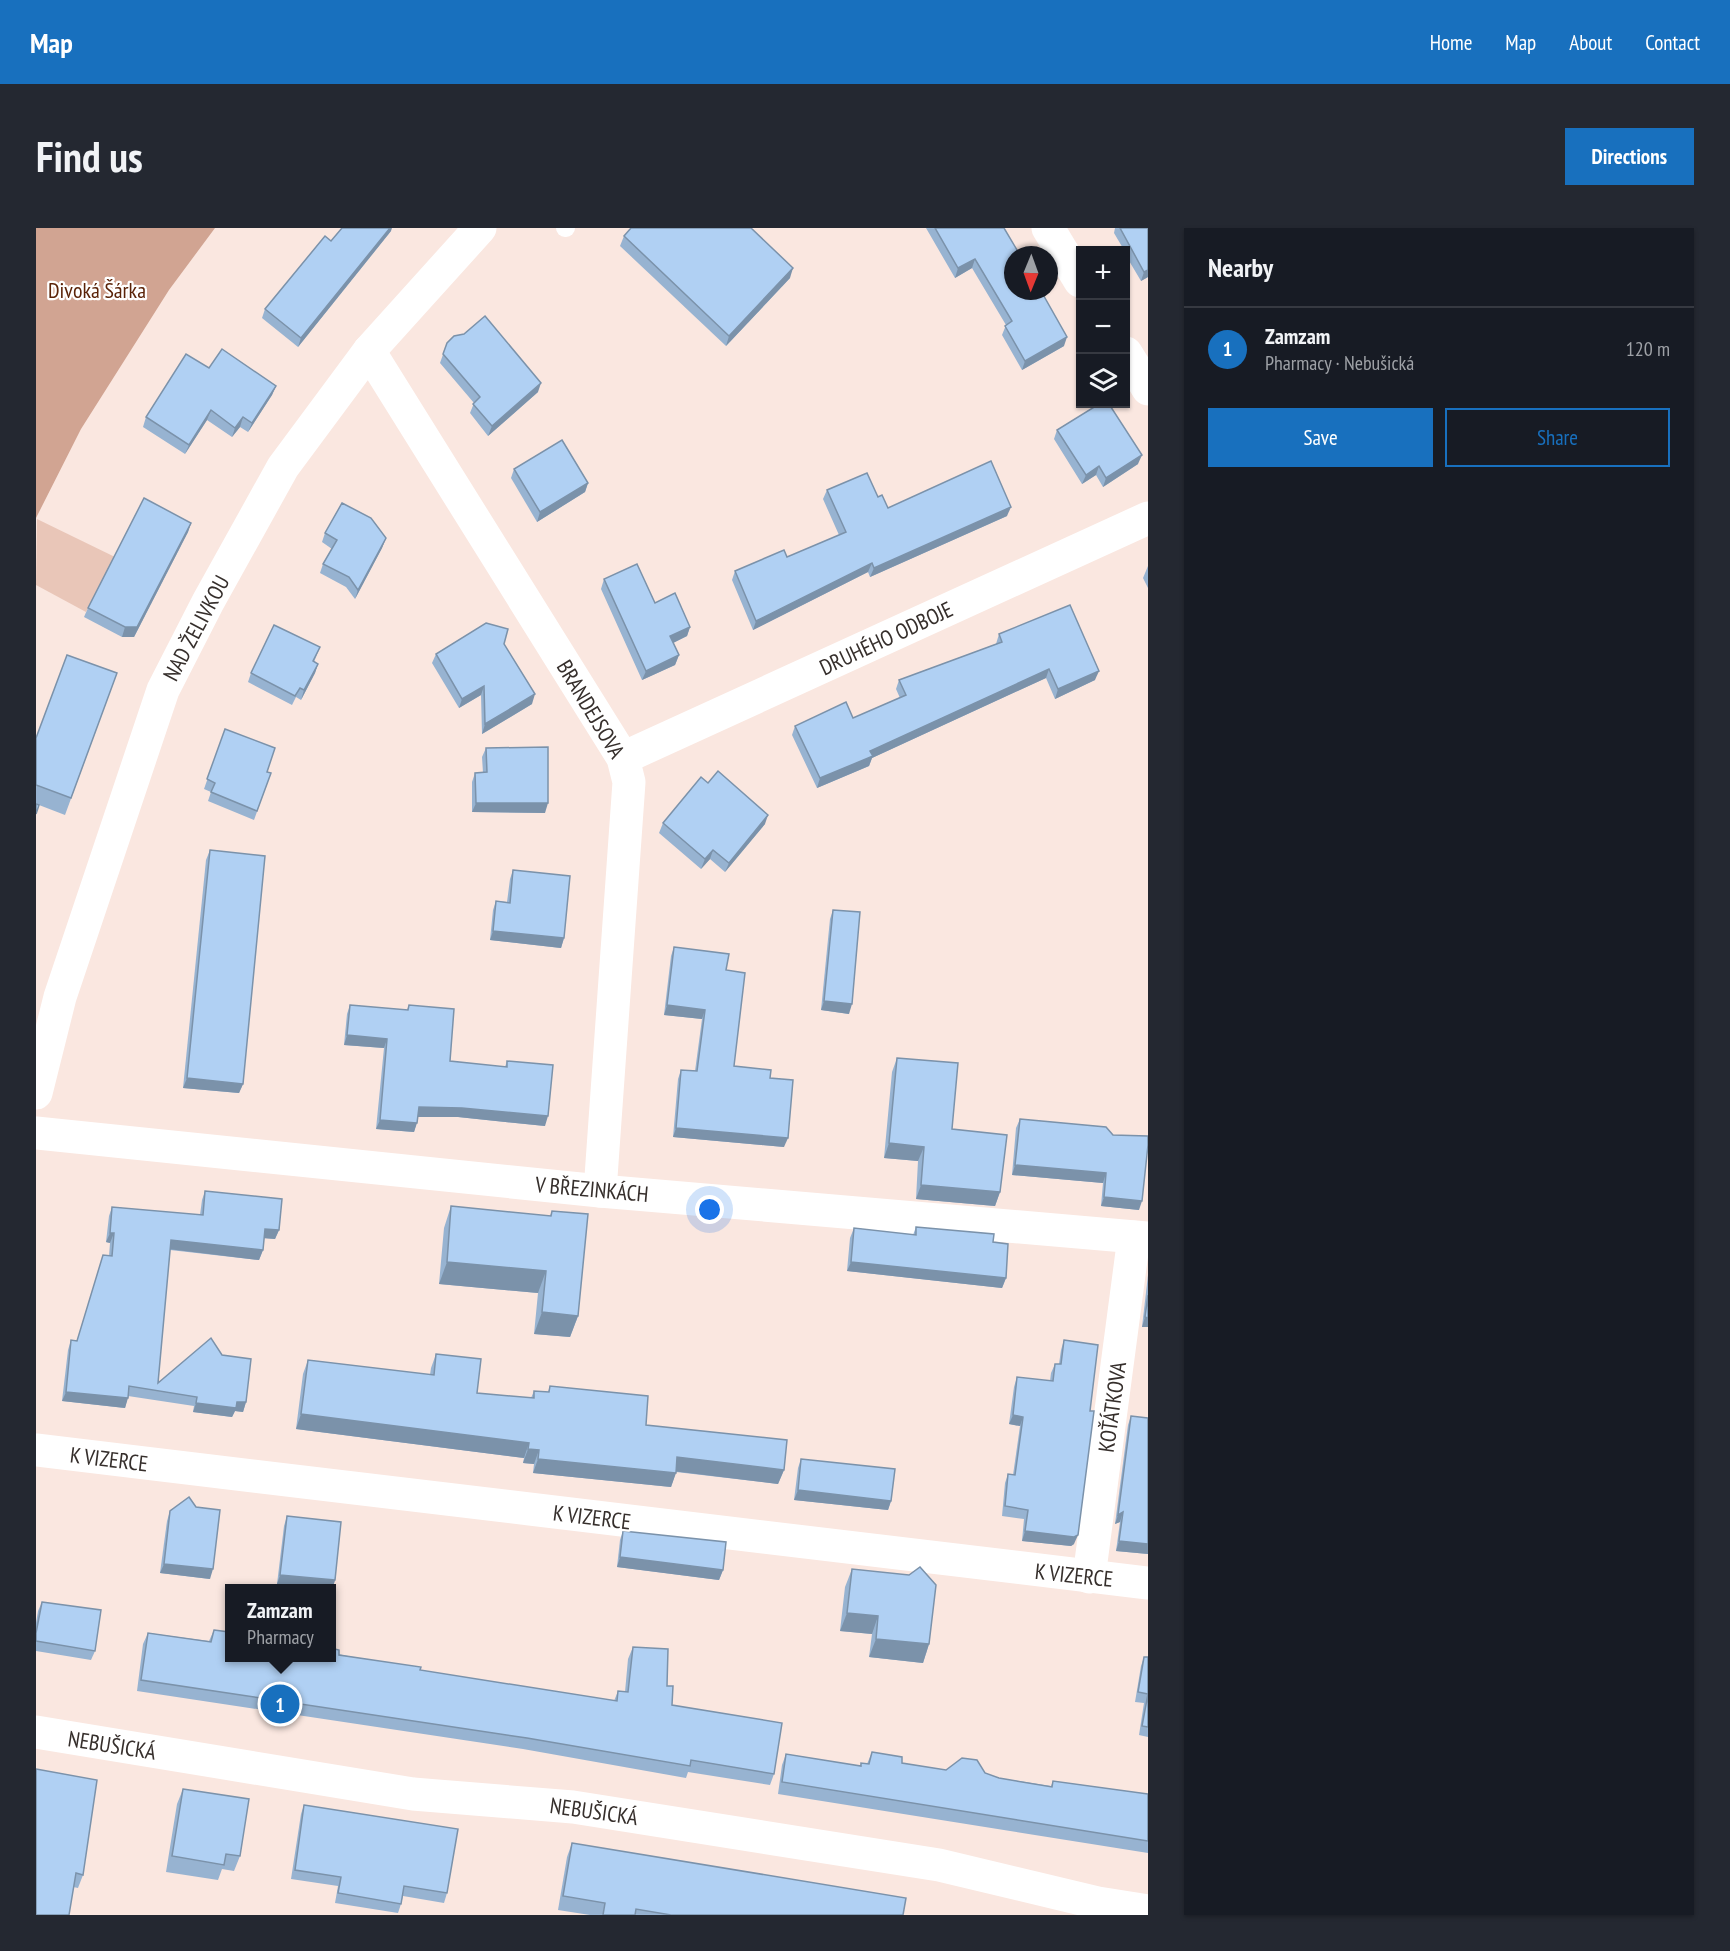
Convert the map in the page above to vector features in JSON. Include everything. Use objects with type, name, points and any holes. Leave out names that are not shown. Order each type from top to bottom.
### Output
[{"type":"street","name":"NAD ŽELIVKOU","points":[[36,1093],[48,996],[163,690],[208,602],[283,467],[369,351],[480,228]]},
{"type":"street","points":[[1048,228],[1076,274]]},
{"type":"street","name":"BRANDEJSOVA","points":[[369,351],[623,758],[629,782],[600,1191]]},
{"type":"street","points":[[1126,354],[1148,389]]},
{"type":"street","name":"DRUHÉHO ODBOJE","points":[[623,758],[1148,518]]},
{"type":"street","name":"V BŘEZINKÁCH","points":[[36,1132],[600,1191],[1141,1238]]},
{"type":"street","name":"KOŤÁTKOVA","points":[[1089,1577],[1141,1238]]},
{"type":"street","name":"K VIZERCE","points":[[36,1450],[1148,1583]]},
{"type":"street","name":"NEBUŠICKÁ","points":[[36,1732],[413,1794],[573,1807],[939,1865],[1098,1903],[1148,1911]]},
{"type":"shaded area","points":[[37,519],[115,557],[86,612],[36,585]]},
{"type":"green space","name":"Divoká Šárka","points":[[36,228],[215,228],[169,290],[81,429],[36,518]]},
{"type":"building","points":[[342,228],[390,228],[301,338],[265,309],[325,236],[331,241]]},
{"type":"building","points":[[631,228],[751,228],[793,268],[729,336],[624,236]]},
{"type":"building","points":[[935,228],[1004,228],[1015,246],[1004,246],[1004,300],[1046,300],[1067,337],[1025,361],[1005,326],[1012,321],[975,259],[958,268]]},
{"type":"building","points":[[1120,228],[1148,228],[1148,270],[1144,272]]},
{"type":"building","points":[[485,316],[541,383],[492,426],[473,404],[480,397],[443,354],[447,343],[454,336],[464,334]]},
{"type":"building","points":[[222,349],[276,386],[252,423],[243,417],[235,428],[211,410],[189,445],[146,417],[186,354],[209,368]]},
{"type":"building","points":[[1093,408],[1112,408],[1142,455],[1106,478],[1099,466],[1086,475],[1057,430]]},
{"type":"building","points":[[562,440],[588,483],[540,512],[514,469]]},
{"type":"building","points":[[991,461],[1011,507],[874,568],[872,563],[756,621],[735,571],[784,550],[787,557],[846,532],[827,490],[867,473],[878,497],[882,495],[888,508]]},
{"type":"building","points":[[144,498],[191,523],[137,627],[125,627],[88,608]]},
{"type":"building","points":[[342,503],[371,518],[386,538],[358,590],[349,577],[323,564],[337,540],[325,533]]},
{"type":"building","points":[[637,564],[655,603],[675,593],[690,627],[670,636],[679,655],[646,671],[604,579]]},
{"type":"building","points":[[1070,605],[1099,671],[1058,689],[1049,669],[870,751],[873,756],[820,778],[795,726],[846,702],[853,718],[906,695],[899,680],[1002,642],[999,634]]},
{"type":"building","points":[[486,623],[508,629],[504,644],[535,694],[485,724],[484,686],[462,699],[436,654]]},
{"type":"building","points":[[274,625],[320,647],[313,661],[318,664],[304,690],[300,688],[295,696],[251,673]]},
{"type":"building","points":[[67,655],[117,673],[71,798],[36,785],[36,738]]},
{"type":"building","points":[[225,729],[275,748],[267,772],[271,773],[257,811],[211,792],[215,783],[207,779]]},
{"type":"building","points":[[548,747],[548,803],[476,803],[475,773],[487,772],[486,748]]},
{"type":"building","points":[[718,771],[768,815],[729,863],[713,850],[705,859],[663,823],[701,777],[708,783]]},
{"type":"building","points":[[210,850],[265,856],[243,1084],[187,1078]]},
{"type":"building","points":[[513,870],[570,876],[564,938],[493,931],[496,901],[510,903]]},
{"type":"building","points":[[833,910],[860,912],[852,1004],[824,1001]]},
{"type":"building","points":[[674,947],[729,954],[726,970],[745,973],[734,1066],[771,1070],[770,1078],[793,1080],[788,1138],[676,1128],[681,1070],[697,1071],[705,1010],[667,1005]]},
{"type":"building","points":[[350,1005],[408,1010],[409,1005],[454,1009],[450,1061],[507,1067],[507,1061],[553,1065],[548,1116],[462,1108],[419,1107],[417,1123],[380,1120],[387,1039],[347,1035]]},
{"type":"building","points":[[897,1058],[958,1063],[952,1129],[1007,1135],[1000,1192],[921,1185],[924,1147],[889,1143]]},
{"type":"building","points":[[1020,1119],[1106,1127],[1113,1135],[1148,1136],[1142,1201],[1104,1197],[1106,1173],[1015,1165]]},
{"type":"building","points":[[205,1191],[282,1199],[279,1230],[265,1229],[263,1250],[171,1240],[158,1383],[211,1338],[222,1355],[251,1359],[246,1402],[237,1402],[236,1408],[196,1403],[197,1397],[129,1386],[128,1398],[66,1392],[71,1340],[77,1341],[103,1255],[112,1256],[114,1233],[110,1233],[112,1207],[203,1215]]},
{"type":"building","points":[[451,1206],[551,1216],[552,1211],[588,1214],[578,1316],[542,1312],[546,1271],[447,1262]]},
{"type":"building","points":[[916,1227],[994,1234],[993,1242],[1008,1244],[1006,1278],[851,1262],[854,1228],[916,1235]]},
{"type":"building","points":[[1148,1295],[1148,1318],[1145,1317]]},
{"type":"building","points":[[1064,1340],[1098,1345],[1090,1411],[1094,1411],[1078,1535],[1074,1537],[1025,1531],[1028,1510],[1005,1506],[1008,1474],[1015,1475],[1023,1417],[1013,1415],[1017,1377],[1053,1381],[1055,1364],[1061,1364]]},
{"type":"building","points":[[436,1354],[481,1359],[477,1393],[534,1398],[534,1391],[549,1392],[550,1386],[648,1396],[646,1425],[787,1440],[784,1470],[677,1457],[676,1473],[538,1459],[539,1450],[528,1449],[529,1443],[301,1414],[308,1360],[434,1375]]},
{"type":"building","points":[[1131,1416],[1148,1418],[1148,1544],[1119,1541],[1123,1512],[1118,1515]]},
{"type":"building","points":[[801,1459],[895,1469],[891,1501],[798,1490]]},
{"type":"building","points":[[189,1497],[196,1507],[220,1510],[213,1569],[164,1564],[170,1511]]},
{"type":"building","points":[[287,1516],[341,1522],[335,1580],[280,1575]]},
{"type":"building","points":[[623,1531],[726,1542],[723,1570],[620,1557]]},
{"type":"building","points":[[920,1567],[936,1585],[929,1644],[876,1639],[878,1616],[847,1613],[852,1569],[909,1575]]},
{"type":"building","points":[[42,1602],[101,1610],[95,1651],[36,1641]]},
{"type":"building","points":[[214,1630],[225,1631],[225,1662],[336,1662],[336,1649],[339,1650],[339,1655],[421,1667],[420,1670],[617,1701],[618,1691],[628,1692],[633,1647],[668,1649],[667,1686],[673,1686],[672,1705],[782,1723],[774,1774],[691,1760],[690,1766],[527,1738],[141,1680],[148,1633],[211,1642]]},
{"type":"building","points":[[1144,1657],[1148,1657],[1148,1694],[1138,1692]]},
{"type":"building","points":[[1148,1694],[1148,1727],[1142,1726]]},
{"type":"building","points":[[872,1752],[902,1757],[902,1763],[946,1770],[962,1758],[977,1760],[985,1773],[999,1778],[1052,1787],[1053,1781],[1148,1794],[1148,1841],[782,1782],[786,1754],[861,1766],[861,1763],[869,1764]]},
{"type":"building","points":[[36,1769],[97,1780],[83,1875],[76,1873],[69,1915],[36,1915]]},
{"type":"building","points":[[183,1789],[249,1799],[240,1856],[226,1854],[224,1865],[172,1856]]},
{"type":"building","points":[[304,1805],[458,1829],[447,1893],[404,1886],[401,1904],[338,1893],[341,1877],[295,1870]]},
{"type":"building","points":[[572,1843],[906,1898],[903,1915],[671,1915],[636,1909],[635,1915],[603,1915],[605,1903],[563,1896]]},
{"type":"place","name":"Zamzam","points":[[280,1704]]}]
